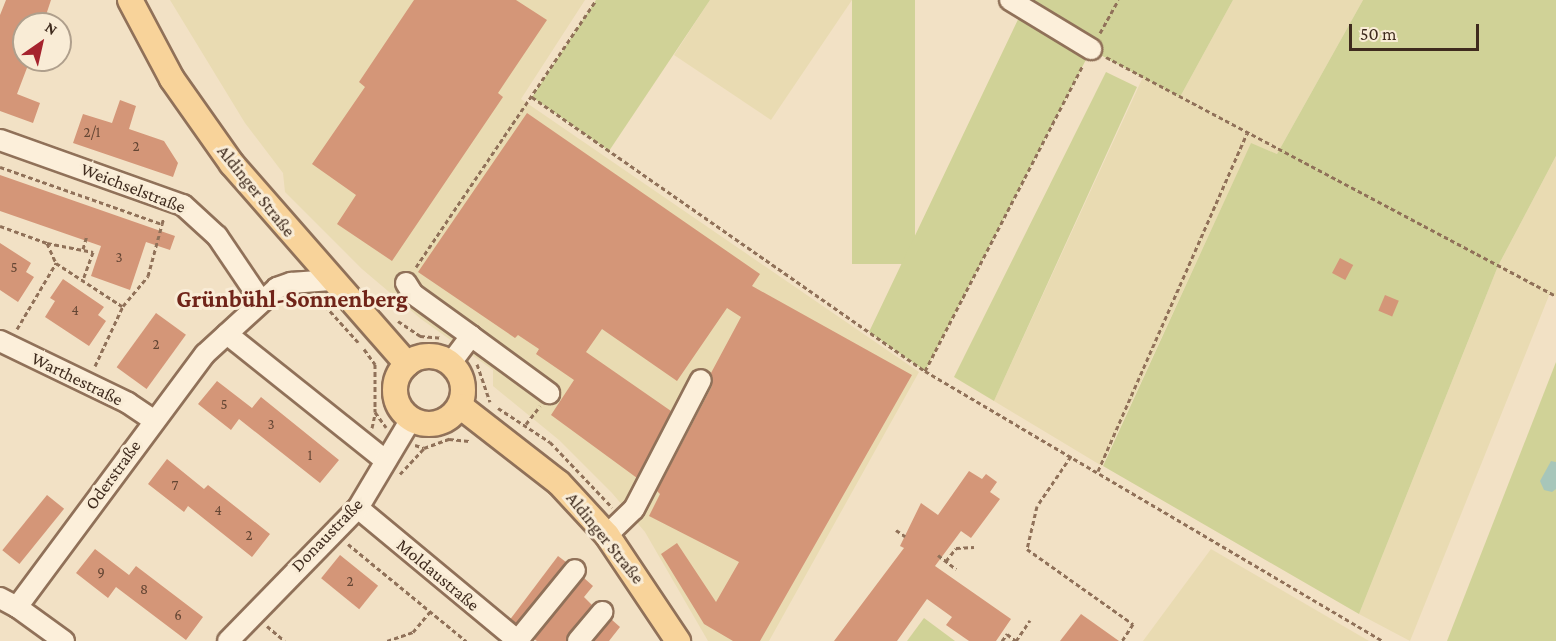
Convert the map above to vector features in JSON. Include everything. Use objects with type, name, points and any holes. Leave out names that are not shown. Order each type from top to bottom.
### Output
[{"type":"main road","name":"Aldinger Straße","points":[[130,0],[172,79],[219,147],[331,280],[407,364]]},
{"type":"main road","points":[[429,356],[450,364],[463,388],[459,406],[444,421],[422,423],[411,419],[398,403],[396,393],[396,382],[407,364],[429,356]]},
{"type":"main road","name":"Aldinger Straße","points":[[459,406],[533,459],[607,535],[678,641]]},
{"type":"street","points":[[1010,0],[1091,49]]},
{"type":"street","name":"Weichselstraße","points":[[0,140],[170,200],[206,224],[261,301]]},
{"type":"street","name":"Oderstraße","points":[[9,602],[183,380],[227,334],[261,301],[291,283],[331,280]]},
{"type":"street","points":[[406,283],[413,294],[549,393]]},
{"type":"street","points":[[227,334],[386,461]]},
{"type":"street","points":[[450,364],[471,336]]},
{"type":"street","name":"Warthestraße","points":[[5,343],[93,386],[153,420]]},
{"type":"street","points":[[607,535],[634,509],[701,380]]},
{"type":"street","name":"Donaustraße","points":[[228,641],[333,531],[358,508],[411,419]]},
{"type":"street","name":"Moldaustraße","points":[[358,508],[518,641]]},
{"type":"street","points":[[518,641],[574,570]]},
{"type":"street","points":[[9,602],[64,641]]},
{"type":"street","points":[[578,641],[602,612]]},
{"type":"path","points":[[406,283],[596,0]]},
{"type":"path","points":[[925,371],[1118,0]]},
{"type":"path","points":[[1091,49],[1247,134],[1556,296]]},
{"type":"path","points":[[532,97],[925,371],[1383,641]]},
{"type":"path","points":[[1098,471],[1247,134]]},
{"type":"path","points":[[0,167],[162,224]]},
{"type":"path","points":[[98,362],[123,306],[148,276],[170,200]]},
{"type":"path","points":[[0,226],[47,243],[93,252],[83,281]]},
{"type":"path","points":[[82,249],[87,235]]},
{"type":"path","points":[[47,243],[56,263],[123,306]]},
{"type":"path","points":[[5,343],[56,263]]},
{"type":"path","points":[[469,441],[475,444]]},
{"type":"path","points":[[404,473],[424,448]]},
{"type":"path","points":[[1071,456],[1037,506],[1027,549],[1133,624],[1122,641]]},
{"type":"path","points":[[896,530],[904,536]]},
{"type":"path","points":[[333,531],[466,641]]},
{"type":"path","points":[[946,561],[956,548],[974,547]]},
{"type":"path","points":[[938,555],[956,568]]},
{"type":"path","points":[[387,641],[413,632],[430,612]]},
{"type":"path","points":[[1002,641],[1007,634],[1016,641],[1030,620]]},
{"type":"shaded area","points":[[170,0],[585,0],[521,99],[919,372],[769,641],[708,641],[645,532],[612,493],[559,440],[493,386],[493,370],[421,319],[362,269],[285,192],[283,173],[245,123]]},
{"type":"shaded area","points":[[710,0],[852,0],[771,120],[674,55]]},
{"type":"shaded area","points":[[1233,0],[1363,0],[1277,154],[1251,144],[1102,466],[994,401],[1143,77],[1180,97]]},
{"type":"shaded area","points":[[1556,156],[1556,296],[1550,293],[1410,641],[1359,614],[1498,266]]},
{"type":"shaded area","points":[[1551,461],[1556,462],[1556,489],[1552,492],[1544,490],[1540,481]]},
{"type":"shaded area","points":[[1211,549],[1369,641],[1143,641]]},
{"type":"green space","points":[[596,0],[710,0],[609,151],[532,97]]},
{"type":"green space","points":[[852,0],[915,0],[915,264],[852,264]]},
{"type":"green space","points":[[1010,0],[1233,0],[1180,97],[1091,50],[925,371],[869,332],[1023,9]]},
{"type":"green space","points":[[1363,0],[1556,0],[1556,156],[1498,266],[1359,614],[1103,466],[1251,143],[1277,154]]},
{"type":"green space","points":[[1106,72],[1137,87],[994,401],[954,377]]},
{"type":"green space","points":[[1556,362],[1556,641],[1447,641]]},
{"type":"green space","points":[[924,618],[955,641],[907,641]]},
{"type":"building","points":[[6,0],[51,0],[47,12],[12,12],[12,72],[25,72],[17,94],[40,103],[33,123],[0,111],[0,15]]},
{"type":"building","points":[[414,0],[516,0],[547,20],[498,93],[503,97],[392,261],[337,224],[356,195],[312,164],[365,87],[359,82]]},
{"type":"building","points":[[120,100],[136,106],[129,129],[164,141],[178,163],[173,177],[73,143],[83,114],[112,123]]},
{"type":"building","points":[[527,113],[760,274],[752,286],[912,375],[760,641],[733,641],[704,624],[661,554],[677,543],[716,602],[739,562],[649,516],[660,494],[657,491],[712,386],[711,373],[741,317],[727,308],[677,381],[602,329],[586,352],[671,411],[637,478],[551,415],[574,380],[536,354],[539,349],[518,335],[515,338],[418,272]]},
{"type":"building","points":[[0,175],[175,236],[170,250],[146,242],[130,290],[91,276],[101,246],[0,211]]},
{"type":"building","points":[[0,243],[31,263],[26,272],[34,277],[18,302],[0,290]]},
{"type":"building","points":[[1340,258],[1353,265],[1345,280],[1332,273]]},
{"type":"building","points":[[63,279],[104,307],[98,315],[106,321],[89,346],[45,317],[55,301],[50,298]]},
{"type":"building","points":[[1385,295],[1399,301],[1392,317],[1378,311]]},
{"type":"building","points":[[156,313],[186,335],[147,389],[117,367]]},
{"type":"building","points":[[217,381],[252,408],[261,397],[339,460],[320,483],[239,419],[231,430],[198,404]]},
{"type":"building","points":[[167,459],[204,489],[208,485],[270,534],[252,557],[188,506],[184,512],[148,484]]},
{"type":"building","points":[[969,471],[982,479],[986,474],[997,482],[990,492],[1000,499],[971,538],[961,531],[935,566],[1011,619],[996,641],[969,641],[946,625],[952,617],[927,599],[897,641],[834,641],[904,548],[900,546],[921,503],[938,515]]},
{"type":"building","points":[[47,495],[64,509],[19,564],[2,550]]},
{"type":"building","points":[[95,549],[129,575],[136,566],[203,617],[186,640],[116,587],[108,598],[76,573]]},
{"type":"building","points":[[340,555],[378,586],[359,609],[321,578]]},
{"type":"building","points":[[558,556],[566,562],[518,625],[510,619]]},
{"type":"building","points":[[584,578],[593,586],[584,597],[592,605],[566,641],[537,641],[534,639]]},
{"type":"building","points":[[1081,614],[1119,641],[1060,641]]},
{"type":"building","points":[[611,619],[620,627],[609,641],[594,641]]},
{"type":"district","name":"Grünbühl-Sonnenberg","points":[[292,299]]}]
